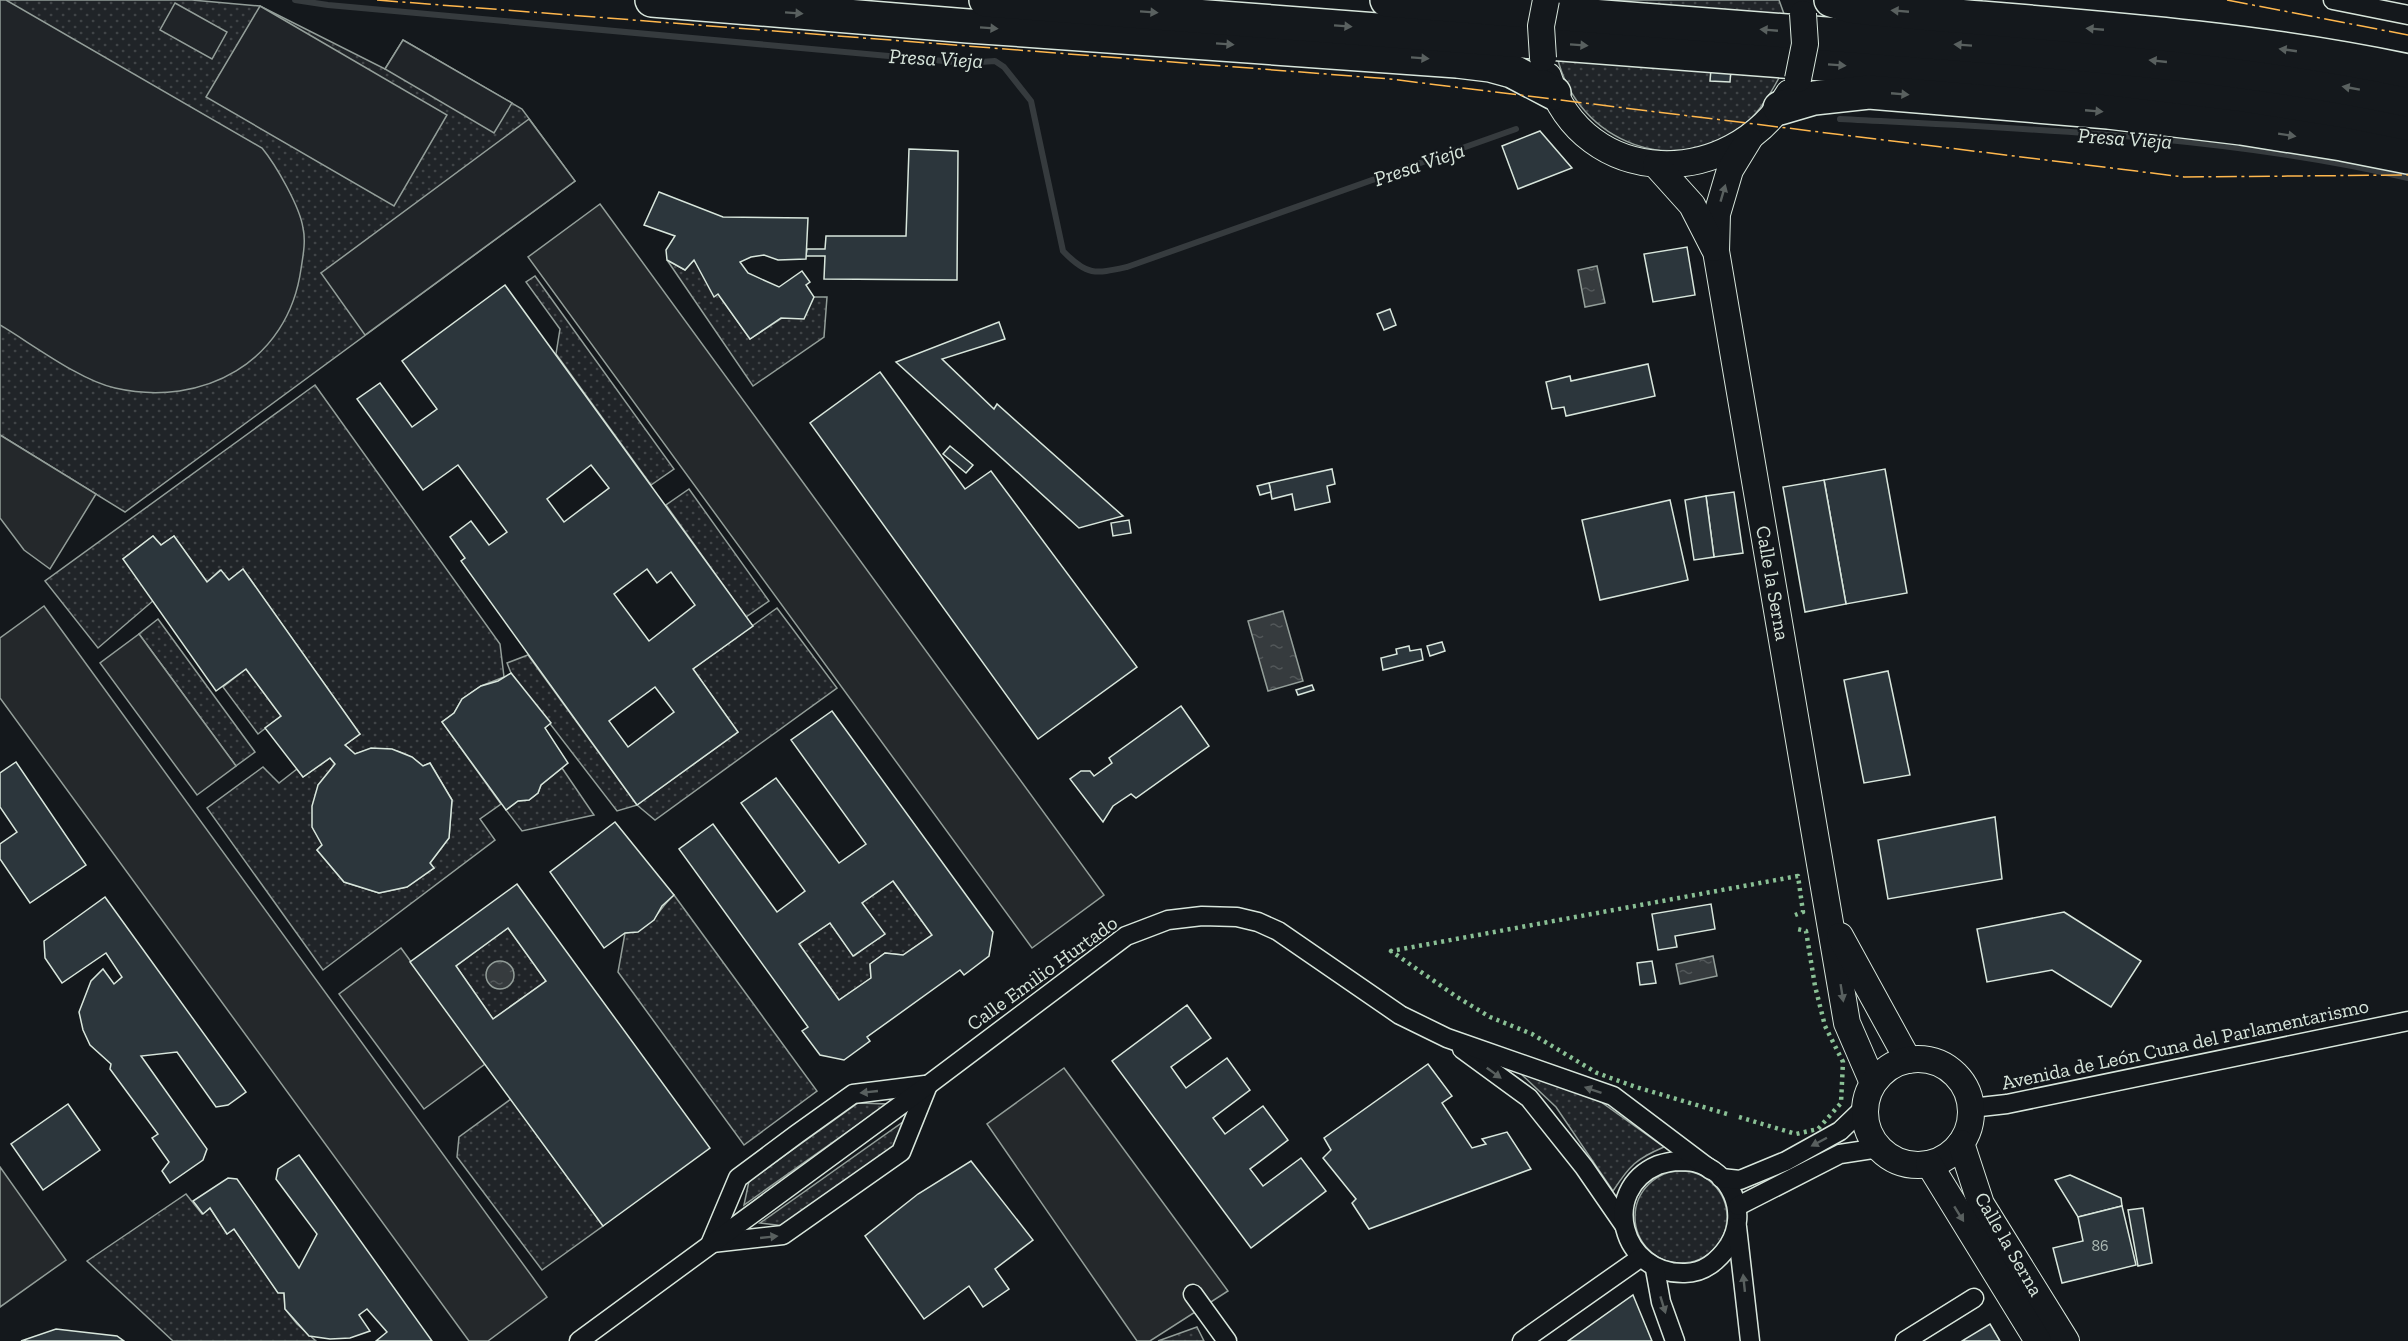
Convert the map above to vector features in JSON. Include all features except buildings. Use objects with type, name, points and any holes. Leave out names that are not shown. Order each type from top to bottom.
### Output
[{"type":"highway","points":[[652,0],[968,27],[1457,61],[1512,71],[1554,93]]},
{"type":"highway","points":[[986,0],[2110,86],[2243,100],[2408,129]]},
{"type":"highway","points":[[1387,0],[2111,56],[2246,71],[2352,88],[2408,100]]},
{"type":"highway","points":[[1811,5],[1850,6],[2248,44],[2356,60],[2408,71]]},
{"type":"highway","points":[[1780,108],[1814,98],[1869,92],[2108,112],[2218,125],[2342,144],[2408,157]]},
{"type":"street","points":[[1546,0],[1541,26],[1543,58],[1554,93],[1579,128],[1614,154],[1656,165],[1688,164],[1721,155],[1749,139],[1780,108],[1798,79],[1811,5]]},
{"type":"street","points":[[2333,0],[2408,15]]},
{"type":"street","name":"Calle la Serna","points":[[1749,139],[1730,170],[1717,214],[1716,251],[1846,1023],[1869,1095],[1866,1122],[1870,1136],[1879,1148]]},
{"type":"street","name":"Calle la Serna","points":[[1656,165],[1692,205],[1716,251]]},
{"type":"street","name":"Calle la Serna","points":[[1829,915],[1908,1060]]},
{"type":"street","name":"Calle Emilio Hurtado","points":[[579,1341],[928,1085],[1126,936],[1168,920],[1202,916],[1237,917],[1258,922],[1278,931],[1400,1015],[1447,1038],[1613,1096],[1716,1174]]},
{"type":"street","name":"Avenida de León Cuna del Parlamentarismo","points":[[1971,1108],[1997,1106],[2408,1021]]},
{"type":"street","name":"Calle Emilio Hurtado","points":[[1447,1038],[1529,1098],[1584,1167],[1624,1225]]},
{"type":"street","points":[[1926,1059],[1943,1065],[1957,1076],[1967,1091],[1971,1108],[1969,1126],[1961,1143],[1952,1152],[1929,1164],[1915,1165],[1902,1163],[1889,1157],[1879,1148],[1840,1154],[1738,1214],[1732,1240],[1722,1255],[1708,1267],[1691,1273],[1673,1274],[1655,1269],[1640,1258],[1629,1243],[1624,1225],[1624,1207],[1631,1189],[1642,1175],[1658,1165],[1676,1161],[1694,1162],[1716,1174],[1740,1180],[1786,1161],[1840,1131],[1869,1095],[1885,1070],[1908,1060],[1926,1059]]},
{"type":"street","points":[[710,1243],[783,1235],[901,1152],[928,1085]]},
{"type":"street","name":"Calle Emilio Hurtado","points":[[710,1243],[738,1178],[797,1134],[853,1094],[928,1085]]},
{"type":"street","name":"Calle la Serna","points":[[1961,1143],[1981,1204],[2066,1341]]},
{"type":"street","name":"Calle la Serna","points":[[1929,1164],[2038,1341]]},
{"type":"street","points":[[1716,1174],[1732,1190],[1738,1214],[1750,1341]]},
{"type":"street","points":[[1522,1341],[1640,1258]]},
{"type":"street","points":[[1655,1269],[1661,1302],[1675,1341]]},
{"type":"street","points":[[1193,1294],[1227,1341]]},
{"type":"street","points":[[1905,1341],[1974,1299]]},
{"type":"shaded area","points":[[0,0],[192,0],[260,6],[385,69],[403,40],[522,109],[575,181],[125,512],[0,435]]},
{"type":"shaded area","points":[[0,0],[6,0],[262,148],[274,165],[287,186],[301,219],[304,248],[301,269],[293,302],[279,330],[260,353],[236,371],[209,384],[179,391],[148,392],[115,388],[72,370],[0,325]]},
{"type":"shaded area","points":[[1567,0],[1779,0],[1784,14]]},
{"type":"shaded area","points":[[175,3],[227,32],[212,59],[160,30]]},
{"type":"shaded area","points":[[260,6],[447,115],[394,206],[206,97]]},
{"type":"shaded area","points":[[403,40],[512,103],[494,133],[385,69]]},
{"type":"shaded area","points":[[1557,56],[1780,76],[1753,117],[1721,139],[1692,149],[1663,150],[1634,144],[1608,131],[1586,112],[1568,87]]},
{"type":"shaded area","points":[[529,119],[575,181],[365,335],[321,273]]},
{"type":"shaded area","points":[[600,204],[1104,895],[1032,948],[528,257]]},
{"type":"shaded area","points":[[667,260],[685,270],[694,260],[750,339],[814,297],[827,297],[824,337],[753,386]]},
{"type":"shaded area","points":[[535,276],[674,469],[651,485],[556,354],[560,329],[526,282]]},
{"type":"shaded area","points":[[315,385],[500,644],[504,677],[481,686],[462,699],[454,713],[442,722],[501,804],[480,819],[495,840],[323,970],[207,808],[263,767],[279,783],[297,769],[303,777],[330,758],[335,764],[318,785],[322,845],[317,850],[344,882],[379,893],[407,887],[434,868],[430,863],[449,838],[452,800],[430,763],[423,766],[407,755],[382,749],[355,754],[345,745],[360,734],[243,569],[229,580],[220,570],[207,582],[174,536],[161,545],[153,536],[123,559],[154,600],[98,648],[45,581]]},
{"type":"shaded area","points":[[0,435],[96,494],[50,569],[24,550],[0,518]]},
{"type":"shaded area","points":[[689,489],[769,601],[746,617],[666,505]]},
{"type":"shaded area","points":[[44,606],[547,1297],[488,1341],[469,1341],[0,698],[0,638]]},
{"type":"shaded area","points":[[777,608],[837,688],[655,820],[637,805],[738,732],[693,669]]},
{"type":"shaded area","points":[[158,619],[255,752],[236,766],[139,634]]},
{"type":"shaded area","points":[[139,634],[236,766],[197,795],[100,663]]},
{"type":"shaded area","points":[[528,655],[637,805],[617,811],[511,673],[507,663]]},
{"type":"shaded area","points":[[246,669],[281,716],[258,734],[223,687]]},
{"type":"shaded area","points":[[562,768],[594,815],[522,831],[506,810],[518,801],[529,800],[538,793],[541,785]]},
{"type":"shaded area","points":[[893,881],[932,935],[903,955],[885,953],[870,964],[871,978],[839,1000],[799,944],[830,923],[854,956],[884,934],[862,903]]},
{"type":"shaded area","points":[[674,895],[817,1091],[744,1145],[618,972],[625,933],[648,924]]},
{"type":"shaded area","points":[[508,928],[546,981],[493,1019],[456,966]]},
{"type":"shaded area","points":[[401,948],[485,1064],[424,1109],[339,994]]},
{"type":"shaded area","points":[[1064,1068],[1228,1291],[1150,1341],[1137,1341],[987,1124]]},
{"type":"shaded area","points":[[1520,1073],[1594,1097],[1664,1147],[1634,1164],[1613,1191],[1556,1107]]},
{"type":"shaded area","points":[[511,1099],[603,1226],[542,1270],[457,1157],[459,1137]]},
{"type":"shaded area","points":[[858,1103],[887,1104],[744,1205],[749,1181]]},
{"type":"shaded area","points":[[903,1122],[894,1149],[785,1226],[760,1223]]},
{"type":"shaded area","points":[[0,1167],[66,1260],[0,1307]]},
{"type":"shaded area","points":[[1681,1171],[1699,1174],[1714,1184],[1724,1199],[1727,1217],[1724,1235],[1714,1250],[1699,1260],[1681,1263],[1663,1260],[1648,1250],[1638,1235],[1635,1217],[1638,1199],[1648,1184],[1663,1174]]},
{"type":"shaded area","points":[[186,1194],[202,1214],[210,1208],[227,1234],[234,1229],[278,1292],[284,1293],[285,1309],[297,1324],[316,1341],[173,1341],[87,1261]]},
{"type":"shaded area","points":[[1197,1327],[1204,1341],[1158,1341]]},
{"type":"water","points":[[1597,266],[1605,303],[1585,307],[1578,270]]},
{"type":"water","points":[[1283,611],[1303,681],[1268,691],[1248,621]]},
{"type":"water","points":[[1713,956],[1717,976],[1680,984],[1676,964]]},
{"type":"water","points":[[500,961],[510,965],[514,975],[510,985],[500,989],[490,985],[486,975],[490,965]]},
{"type":"waterway","name":"Presa Vieja","points":[[295,0],[328,5],[966,63],[995,61],[1004,67],[1031,101],[1063,251],[1085,269],[1099,272],[1127,267],[1516,129]]},
{"type":"waterway","name":"Presa Vieja","points":[[1840,119],[2054,131],[2197,143],[2268,152],[2408,178]]},
{"type":"hedge","points":[[1727,1114],[1597,1073],[1532,1034],[1490,1017],[1391,951],[1798,876],[1803,912],[1795,915]]},
{"type":"hedge","points":[[1739,1117],[1796,1134],[1818,1129],[1841,1103],[1843,1062],[1825,1026],[1815,986],[1806,931],[1797,929]]},
{"type":"power","points":[[377,0],[1390,79],[2184,177],[2408,175]]},
{"type":"power","points":[[2227,0],[2408,35]]}]
